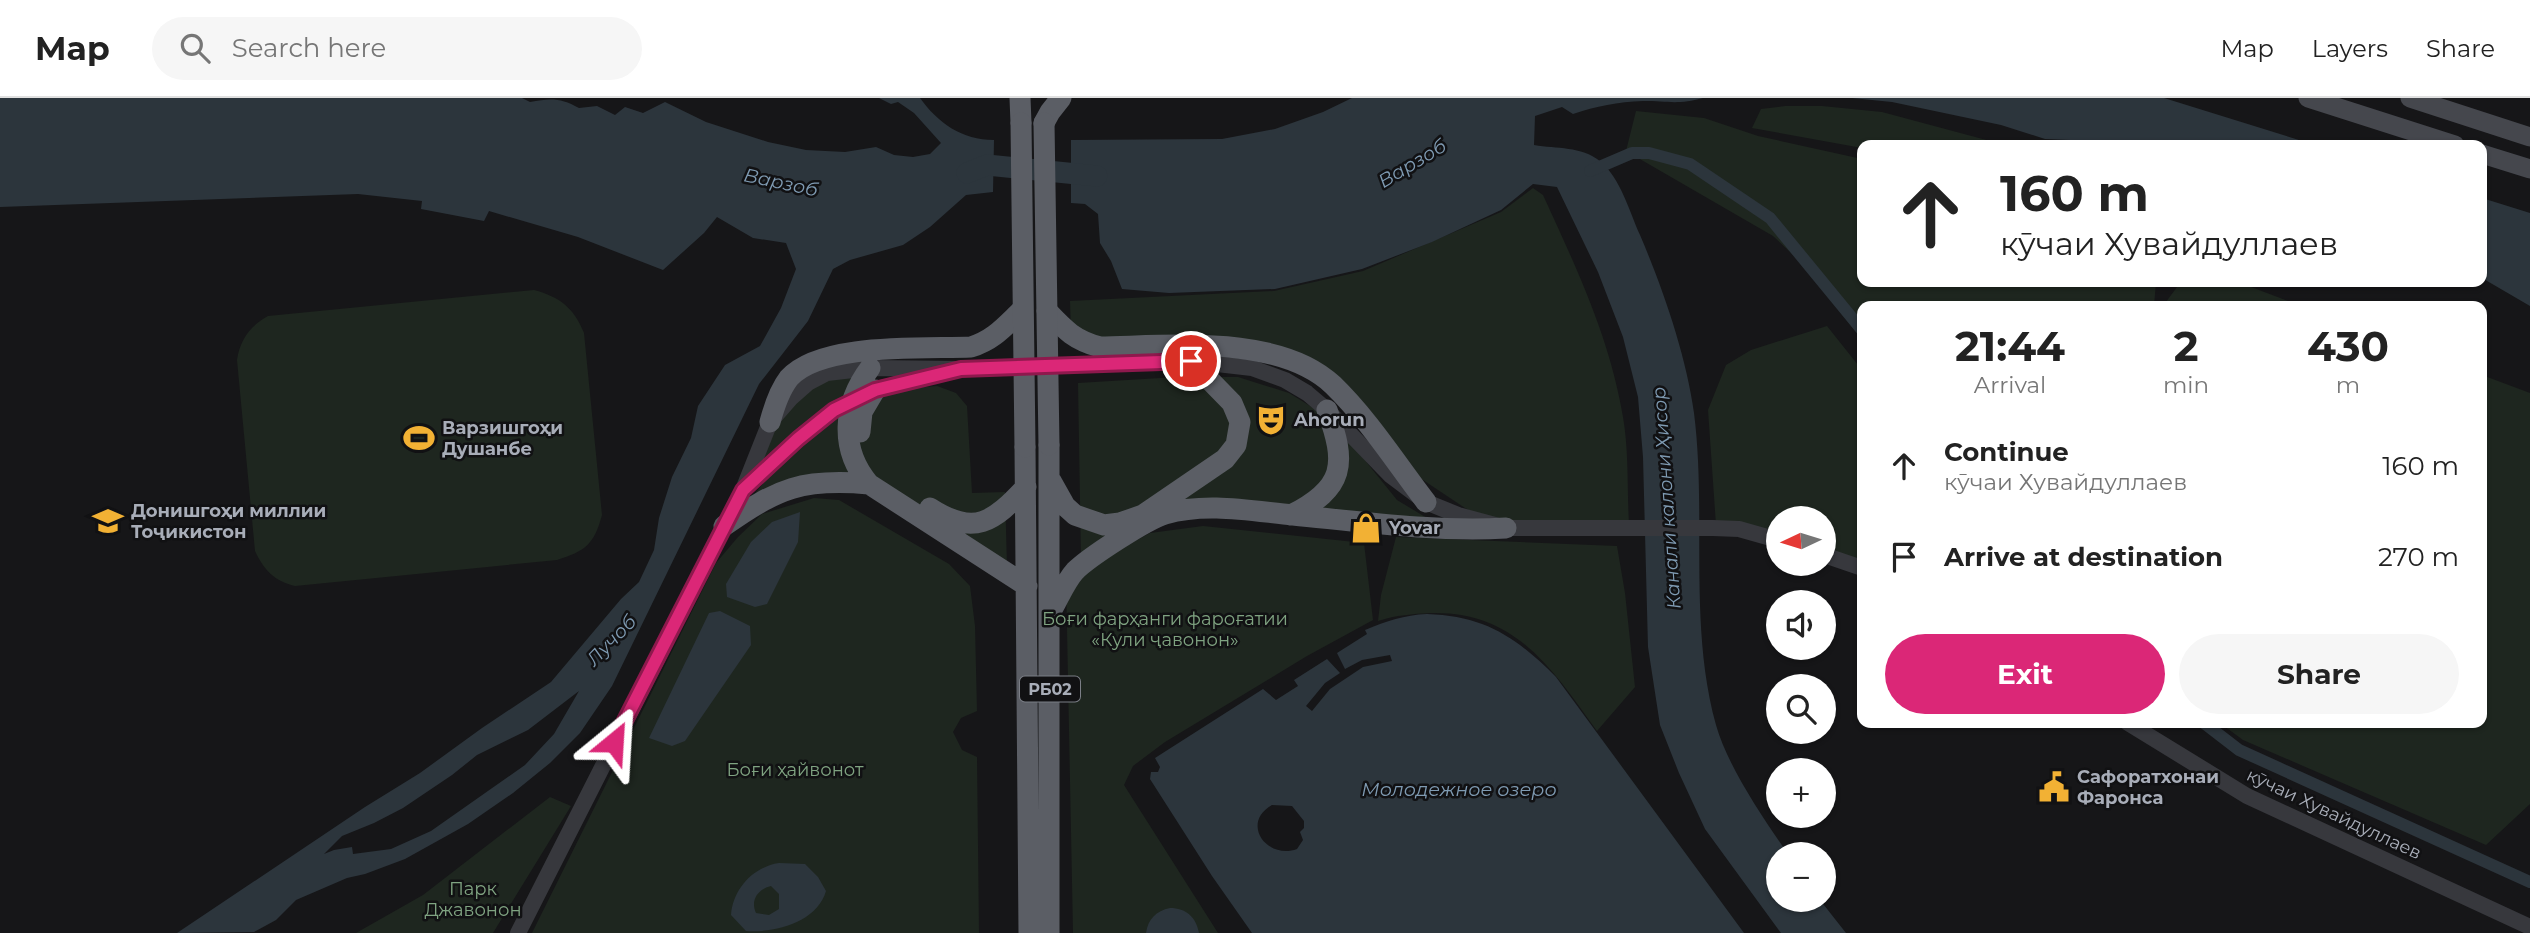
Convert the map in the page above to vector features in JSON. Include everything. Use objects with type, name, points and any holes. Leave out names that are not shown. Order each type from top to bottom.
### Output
[{"type":"highway","name":"РБ02","points":[[1044,98],[1049,445],[1049,933]]},
{"type":"highway","points":[[1044,123],[1049,111],[1061,98]]},
{"type":"highway","name":"РБ02","points":[[1016,107],[1026,487],[1029,933]]},
{"type":"highway","points":[[770,422],[777,399],[789,379],[803,366],[845,352],[971,347],[986,343],[998,335],[1022,310]]},
{"type":"highway","points":[[1047,311],[1081,342],[1100,347],[1241,347],[1286,359],[1309,369],[1331,383],[1378,436],[1426,502]]},
{"type":"highway","points":[[1049,479],[1065,506],[1075,515],[1104,525],[1143,515],[1225,459],[1236,445],[1240,422],[1232,403],[1191,361]]},
{"type":"highway","points":[[870,369],[851,401],[848,437],[851,454],[859,472],[869,484],[1027,586]]},
{"type":"highway","points":[[875,390],[862,412],[859,429],[863,452],[884,479],[942,516],[974,525],[989,521],[999,514],[1026,487]]},
{"type":"highway","points":[[1291,515],[1314,503],[1329,488],[1337,474],[1340,454],[1327,410]]},
{"type":"highway","points":[[724,526],[773,494],[800,485],[821,482],[869,484]]},
{"type":"highway","points":[[1050,612],[1075,571],[1126,534],[1164,514],[1206,508],[1432,528],[1506,528]]},
{"type":"main road","points":[[2308,98],[2439,140]]},
{"type":"main road","points":[[2410,98],[2530,137]]},
{"type":"main road","points":[[2423,135],[2433,105]]},
{"type":"main road","points":[[2487,156],[2530,169]]},
{"type":"street","points":[[518,933],[743,490],[770,422],[808,383],[827,373],[870,369],[961,369],[1191,361],[1252,368],[1296,386],[1327,410],[1390,475],[1426,502],[1458,515],[1506,528],[1713,528],[1739,529],[1766,537]]},
{"type":"street","points":[[743,490],[815,424],[851,401],[875,390],[961,369]]},
{"type":"street","points":[[1836,559],[1857,566]]},
{"type":"street","name":"кӯчаи Хувайдуллаев","points":[[2135,728],[2247,796],[2530,927]]},
{"type":"green space","points":[[1822,106],[1882,112],[1986,140],[1857,140],[1857,147],[1752,128],[1761,109]]},
{"type":"green space","points":[[1636,111],[1704,118],[1758,136],[1857,158],[1857,287],[2156,287],[2154,301],[1857,301],[1857,334],[1802,263],[1773,236],[1626,151]]},
{"type":"green space","points":[[1533,188],[1543,195],[1568,249],[1610,359],[1625,430],[1629,524],[1488,520],[1417,476],[1310,367],[1101,345],[1071,333],[1070,301],[1274,291],[1363,271],[1501,212]]},
{"type":"green space","points":[[2177,287],[2251,287],[2288,301],[2167,301]]},
{"type":"green space","name":"Варзишгоҳи Душанбе","points":[[534,290],[559,300],[571,310],[584,333],[602,515],[592,540],[581,550],[557,560],[295,586],[270,574],[255,551],[237,360],[243,340],[251,329],[268,316]]},
{"type":"green space","points":[[1827,326],[1857,364],[1857,562],[1836,555],[1836,506],[1766,506],[1766,535],[1716,525],[1708,410],[1726,365],[1751,350]]},
{"type":"green space","points":[[858,376],[844,397],[757,470],[782,417],[801,394],[829,379]]},
{"type":"green space","points":[[1177,377],[1238,377],[1289,393],[1315,409],[1355,448],[1397,500],[1427,518],[1203,505],[1081,559],[1078,383]]},
{"type":"green space","points":[[2487,377],[2530,393],[2530,804],[2486,845],[2243,740],[2227,728],[2487,728]]},
{"type":"green space","points":[[937,386],[956,393],[967,406],[972,493],[1005,492],[1007,566],[873,476],[855,447],[864,403],[901,389]]},
{"type":"green space","points":[[845,411],[855,476],[744,509],[766,480],[790,456]]},
{"type":"green space","name":"Боғи ҳайвонот","points":[[814,498],[839,500],[949,564],[970,586],[975,626],[977,711],[961,718],[953,732],[962,750],[977,757],[979,933],[532,933],[716,563],[762,514]]},
{"type":"green space","name":"Боғи фарҳанги фароғатии «Кули ҷавонон»","points":[[1203,526],[1364,543],[1373,620],[1307,656],[1165,742],[1133,766],[1124,785],[1218,933],[1073,933],[1066,578],[1150,533]]},
{"type":"green space","points":[[1396,537],[1617,546],[1635,687],[1597,731],[1547,666],[1509,633],[1486,622],[1461,615],[1417,614],[1378,621],[1381,595]]},
{"type":"green space","name":"Парк Джавонон","points":[[550,797],[571,806],[493,933],[356,933],[423,895]]},
{"type":"water","name":"Лучоб","points":[[0,98],[522,98],[530,102],[567,102],[579,108],[597,106],[615,115],[625,107],[643,113],[665,102],[706,122],[768,142],[806,150],[845,152],[876,147],[894,155],[913,157],[930,154],[941,143],[914,113],[898,102],[891,104],[879,98],[920,98],[935,115],[952,128],[971,137],[994,140],[993,192],[966,195],[930,227],[903,245],[850,260],[833,269],[808,321],[759,384],[612,686],[580,733],[550,763],[468,824],[405,859],[347,878],[296,900],[276,920],[254,932],[177,933],[420,773],[551,682],[621,599],[639,582],[654,550],[659,518],[672,477],[691,438],[698,406],[725,365],[760,346],[781,308],[796,269],[786,243],[753,238],[717,217],[704,233],[663,270],[578,237],[489,211],[484,221],[421,209],[422,201],[358,194],[0,207]],"holes":[[[579,691],[554,734],[525,765],[431,831],[391,849],[353,854],[352,847],[324,854],[342,836],[403,808],[477,755],[528,730]]]},
{"type":"water","name":"Канали калони Ҳисор","points":[[1352,98],[1703,98],[1680,102],[1625,102],[1573,114],[1562,107],[1535,116],[1534,145],[1577,150],[1593,156],[1614,177],[1649,256],[1679,345],[1694,413],[1698,452],[1700,609],[1708,687],[1716,725],[1729,758],[1766,821],[1766,828],[1770,828],[1780,842],[1766,842],[1766,912],[1829,912],[1846,933],[1781,933],[1705,829],[1660,725],[1648,647],[1643,457],[1638,397],[1623,337],[1598,272],[1557,187],[1533,184],[1501,210],[1432,242],[1362,269],[1275,289],[1169,293],[1122,289],[1111,261],[1100,243],[1098,214],[1085,204],[1071,203],[1071,140],[1222,139],[1275,129],[1323,112]]},
{"type":"water","points":[[1852,98],[2164,98],[2299,140],[2045,139],[2001,125],[1892,102]]},
{"type":"water","points":[[2487,200],[2530,213],[2530,306],[2487,281]]},
{"type":"water","points":[[800,512],[798,542],[767,604],[755,607],[727,597],[726,584],[751,542],[772,522]]},
{"type":"water","points":[[720,611],[750,626],[751,645],[685,741],[672,746],[649,738],[709,613]]},
{"type":"water","name":"Молодежное озеро","points":[[1419,615],[1448,616],[1483,624],[1513,640],[1556,677],[1744,933],[1252,933],[1150,779],[1151,772],[1158,772],[1160,767],[1155,758],[1263,689],[1276,700],[1298,686],[1294,680],[1327,659],[1340,673],[1325,683],[1306,706],[1312,711],[1330,689],[1363,667],[1392,661],[1390,655],[1362,660],[1345,669],[1337,653],[1367,634],[1365,630],[1396,619]],"holes":[[[1272,805],[1292,806],[1304,821],[1304,828],[1300,832],[1303,840],[1297,849],[1286,851],[1267,845],[1258,830],[1258,821],[1263,813]]]},
{"type":"water","points":[[805,864],[818,877],[826,891],[814,911],[805,918],[770,930],[746,931],[731,915],[736,896],[753,874],[770,865]],"holes":[[[771,886],[779,894],[779,909],[769,915],[756,913],[754,904],[759,892]]]},
{"type":"water","points":[[1170,908],[1189,915],[1199,933],[1146,933],[1154,916]]},
{"type":"waterway","points":[[1590,171],[1632,153],[1649,153],[1690,164],[1770,218],[1857,324]]},
{"type":"waterway","name":"Варзоб","points":[[967,173],[987,165],[1097,176]]},
{"type":"waterway","points":[[2210,728],[2239,750],[2530,882]]},
{"type":"place","name":"Ahorun","points":[[1271,420]]},
{"type":"place","name":"Варзишгоҳи Душанбе","points":[[419,438]]},
{"type":"place","name":"Донишгоҳи миллии Тоҷикистон","points":[[108,521]]},
{"type":"place","name":"Yovar","points":[[1366,528]]},
{"type":"place","name":"Сафоратхонаи Фаронса","points":[[2054,787]]},
{"type":"route","points":[[614,742],[743,490],[834,410],[875,390],[961,369],[1191,361]]}]
